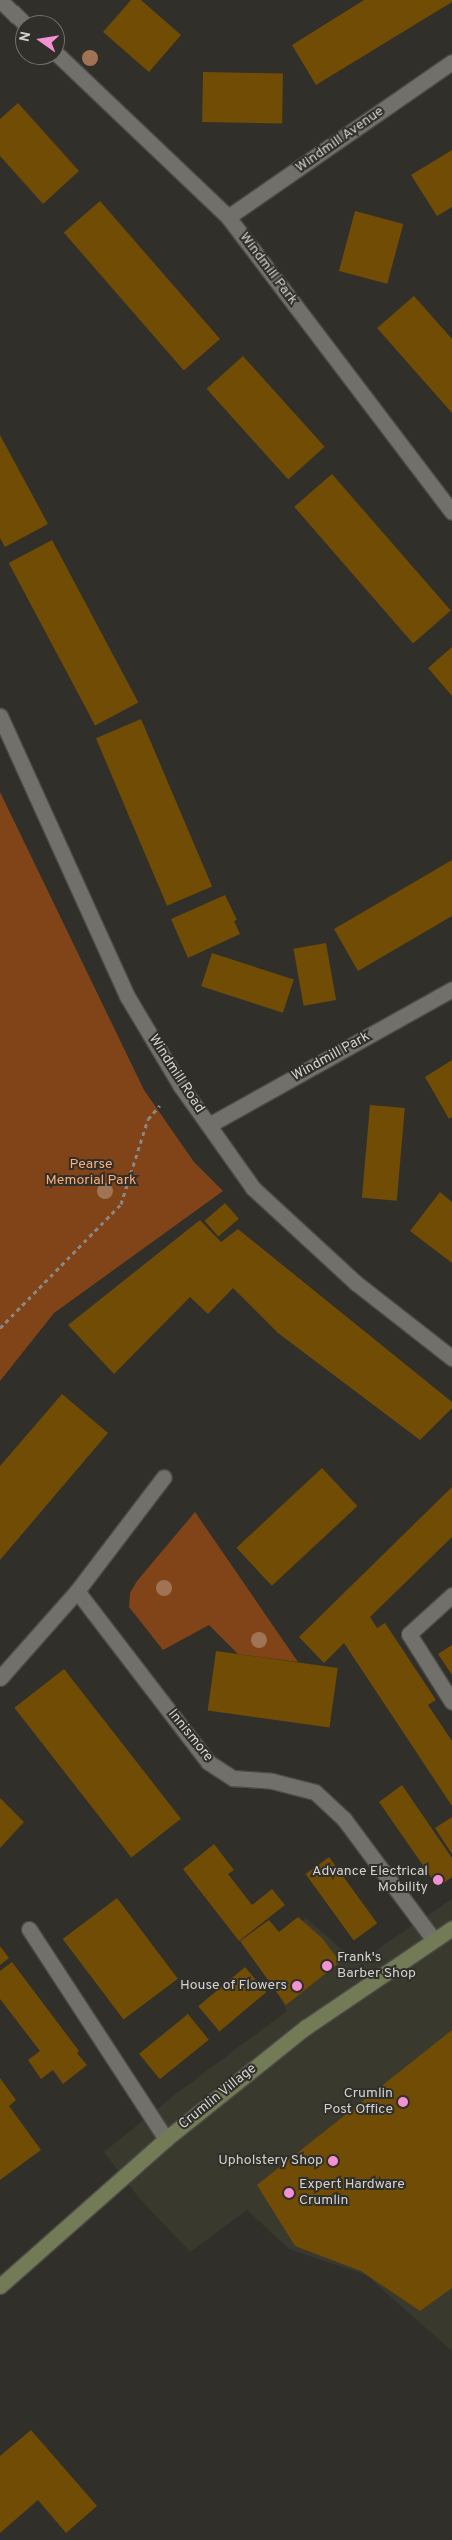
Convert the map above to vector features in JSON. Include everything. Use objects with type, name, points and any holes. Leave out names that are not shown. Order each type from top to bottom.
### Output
[{"type":"street","points":[[0,0],[16,15]]},
{"type":"street","name":"Windmill Park","points":[[65,62],[228,217],[452,512]]},
{"type":"street","name":"Windmill Avenue","points":[[228,217],[452,62]]},
{"type":"street","name":"Windmill Road","points":[[0,716],[127,996],[180,1085],[253,1188],[356,1284],[452,1358]]},
{"type":"street","name":"Windmill Park","points":[[209,1125],[452,989]]},
{"type":"street","points":[[0,1678],[77,1591],[164,1477]]},
{"type":"street","name":"Innismore","points":[[77,1591],[208,1762],[233,1778],[272,1781],[315,1792],[344,1819],[433,1939]]},
{"type":"street","points":[[452,1595],[409,1634],[452,1702]]},
{"type":"street","name":"Crumlin Village","points":[[0,2286],[166,2139],[306,2027],[433,1939],[452,1928]]},
{"type":"street","points":[[29,1929],[166,2139]]},
{"type":"path","points":[[0,1328],[121,1204],[148,1119],[180,1085]]},
{"type":"shaded area","points":[[452,1899],[452,2351],[366,2275],[289,2249],[247,2210],[190,2252],[139,2198],[104,2152],[177,2093],[287,2011],[257,1957],[306,1918],[357,1963]]},
{"type":"green space","name":"Pearse Memorial Park","points":[[0,792],[144,1090],[194,1162],[223,1191],[54,1313],[0,1381]]},
{"type":"green space","points":[[195,1512],[298,1662],[238,1654],[209,1625],[163,1650],[129,1607],[130,1593],[137,1581]]},
{"type":"building","points":[[131,0],[141,0],[181,35],[149,72],[103,32]]},
{"type":"building","points":[[364,0],[452,0],[452,2],[316,85],[292,45]]},
{"type":"building","points":[[203,72],[283,73],[282,123],[202,122]]},
{"type":"building","points":[[18,103],[79,171],[43,204],[0,156],[0,119]]},
{"type":"building","points":[[452,150],[452,207],[437,216],[411,175]]},
{"type":"building","points":[[100,201],[220,339],[184,371],[64,232]]},
{"type":"building","points":[[355,211],[403,224],[387,284],[339,271]]},
{"type":"building","points":[[414,296],[452,339],[452,413],[377,328]]},
{"type":"building","points":[[243,356],[325,447],[288,479],[207,389]]},
{"type":"building","points":[[0,435],[48,524],[5,547],[0,538]]},
{"type":"building","points":[[332,474],[451,611],[413,643],[294,507]]},
{"type":"building","points":[[52,540],[138,702],[95,725],[9,563]]},
{"type":"building","points":[[452,647],[452,696],[428,668]]},
{"type":"building","points":[[141,719],[212,887],[167,906],[96,738]]},
{"type":"building","points":[[452,860],[452,916],[358,971],[334,929]]},
{"type":"building","points":[[225,895],[237,920],[234,921],[240,934],[188,958],[171,919]]},
{"type":"building","points":[[326,943],[336,1000],[304,1006],[294,949]]},
{"type":"building","points":[[212,953],[294,980],[283,1013],[201,986]]},
{"type":"building","points":[[452,1060],[452,1117],[449,1119],[425,1077]]},
{"type":"building","points":[[370,1105],[405,1108],[397,1201],[362,1198]]},
{"type":"building","points":[[440,1192],[452,1202],[452,1263],[410,1231]]},
{"type":"building","points":[[225,1203],[239,1219],[218,1237],[205,1221]]},
{"type":"building","points":[[200,1220],[221,1242],[238,1229],[452,1402],[452,1408],[420,1440],[278,1333],[233,1288],[208,1314],[190,1297],[114,1374],[68,1325]]},
{"type":"building","points":[[62,1394],[108,1433],[0,1560],[0,1466]]},
{"type":"building","points":[[322,1468],[357,1506],[272,1586],[236,1548]]},
{"type":"building","points":[[452,1487],[452,1537],[370,1617],[377,1628],[385,1623],[436,1700],[428,1705],[452,1741],[452,1806],[344,1643],[324,1663],[299,1637]]},
{"type":"building","points":[[452,1645],[452,1675],[438,1654]]},
{"type":"building","points":[[216,1651],[338,1668],[329,1728],[208,1710]]},
{"type":"building","points":[[64,1669],[181,1819],[131,1858],[14,1708]]},
{"type":"building","points":[[402,1785],[452,1858],[452,1877],[438,1887],[379,1802]]},
{"type":"building","points":[[0,1798],[24,1822],[0,1848]]},
{"type":"building","points":[[452,1817],[452,1854],[435,1828]]},
{"type":"building","points":[[214,1844],[234,1870],[228,1874],[252,1905],[272,1889],[285,1905],[239,1941],[183,1869]]},
{"type":"building","points":[[329,1857],[377,1923],[354,1940],[306,1874]]},
{"type":"building","points":[[117,1898],[178,1979],[123,2020],[63,1939]]},
{"type":"building","points":[[298,1917],[322,1938],[340,1962],[286,2005],[240,1941],[269,1920],[279,1932]]},
{"type":"building","points":[[0,1946],[9,1958],[0,1965]]},
{"type":"building","points":[[12,1962],[79,2051],[77,2053],[87,2065],[63,2084],[53,2070],[41,2079],[28,2060],[40,2051],[0,1999],[0,1971]]},
{"type":"building","points":[[245,1967],[266,1992],[219,2031],[198,2006]]},
{"type":"building","points":[[188,2014],[209,2040],[160,2079],[139,2054]]},
{"type":"building","points":[[452,2030],[452,2288],[420,2311],[361,2271],[295,2246],[257,2185]]},
{"type":"building","points":[[0,2078],[16,2100],[9,2106],[41,2150],[0,2180]]},
{"type":"building","points":[[31,2430],[97,2506],[66,2533],[38,2500],[0,2533],[0,2456]]},
{"type":"place","name":"Advance Electrical Mobility","points":[[438,1880]]},
{"type":"place","name":"Frank's Barber Shop","points":[[327,1966]]},
{"type":"place","name":"House of Flowers","points":[[297,1986]]},
{"type":"place","name":"Crumlin Post Office","points":[[403,2102]]},
{"type":"place","name":"Upholstery Shop","points":[[333,2161]]},
{"type":"place","name":"Expert Hardware Crumlin","points":[[289,2193]]}]
